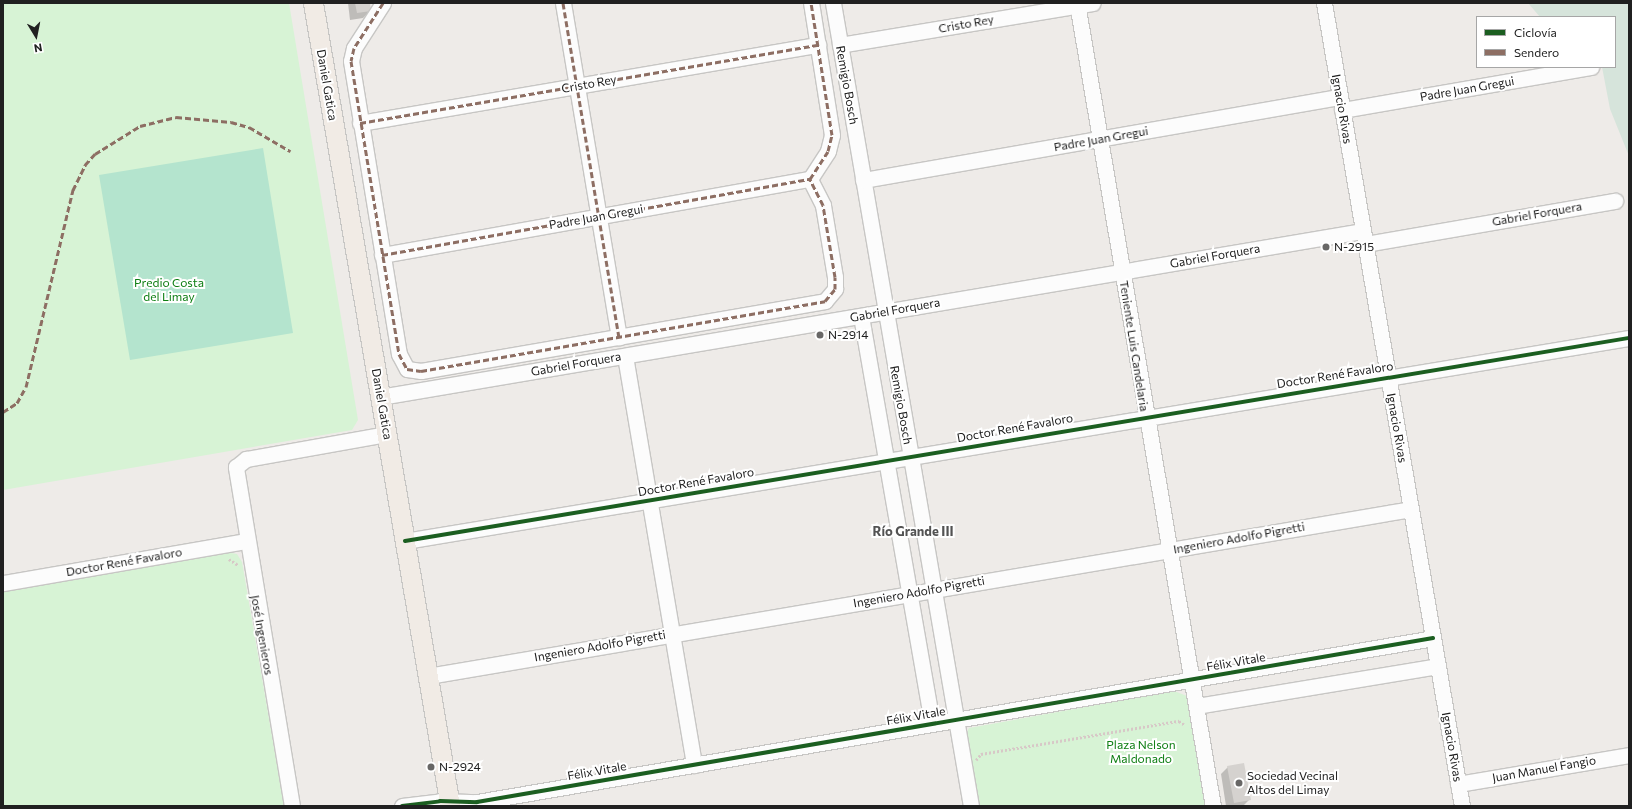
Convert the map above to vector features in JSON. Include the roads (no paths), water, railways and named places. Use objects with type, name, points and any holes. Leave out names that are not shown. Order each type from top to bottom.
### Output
[{"type":"main road","name":"Daniel Gatica","points":[[313,3],[450,804]]},
{"type":"street","points":[[382,255],[350,57],[383,3]]},
{"type":"street","points":[[563,3],[619,337]]},
{"type":"street","name":"Remigio Bosch","points":[[810,179],[832,140],[811,3]]},
{"type":"street","name":"Remigio Bosch","points":[[833,3],[971,806]]},
{"type":"street","name":"Cristo Rey","points":[[840,45],[1078,4],[1093,3]]},
{"type":"street","name":"Ignacio Rivas","points":[[1324,3],[1462,806]]},
{"type":"street","name":"Teniente Luis Candelaria","points":[[1078,4],[1190,680],[1197,706],[1214,806]]},
{"type":"street","name":"Cristo Rey","points":[[360,123],[818,45]]},
{"type":"street","name":"Padre Juan Gregui","points":[[863,180],[1100,139],[1584,68]]},
{"type":"street","name":"Gabriel Forquera","points":[[382,255],[399,354],[407,369],[421,371],[816,304],[833,294],[835,277],[823,205],[810,179]]},
{"type":"street","name":"Padre Juan Gregui","points":[[382,255],[810,179]]},
{"type":"street","name":"Gabriel Forquera","points":[[380,397],[1122,272],[1615,201]]},
{"type":"street","name":"Remigio Bosch","points":[[860,316],[932,724]]},
{"type":"street","name":"Doctor René Favaloro","points":[[405,541],[1146,416],[1629,338]]},
{"type":"street","points":[[625,356],[694,765]]},
{"type":"street","name":"José Ingenieros","points":[[292,806],[235,477],[238,464],[246,459],[387,434]]},
{"type":"street","name":"Ingeniero Adolfo Pigretti","points":[[428,676],[1410,509]]},
{"type":"street","name":"Doctor René Favaloro","points":[[3,583],[246,541]]},
{"type":"street","name":"Félix Vitale","points":[[402,806],[477,802],[1433,638]]},
{"type":"street","points":[[1197,706],[1438,666]]},
{"type":"street","name":"Juan Manuel Fangio","points":[[1458,784],[1629,755]]},
{"type":"place","name":"N-2915","points":[[1326,247]]},
{"type":"place","name":"N-2914","points":[[820,335]]},
{"type":"place","name":"N-2924","points":[[431,767]]},
{"type":"place","name":"Sociedad Vecinal Altos del Limay","points":[[1239,783]]},
{"type":"district","name":"Río Grande III","points":[[913,531]]},
{"type":"park label","name":"Predio Costa del Limay","points":[[169,290]]},
{"type":"park label","name":"Plaza Nelson Maldonado","points":[[1141,752]]}]
